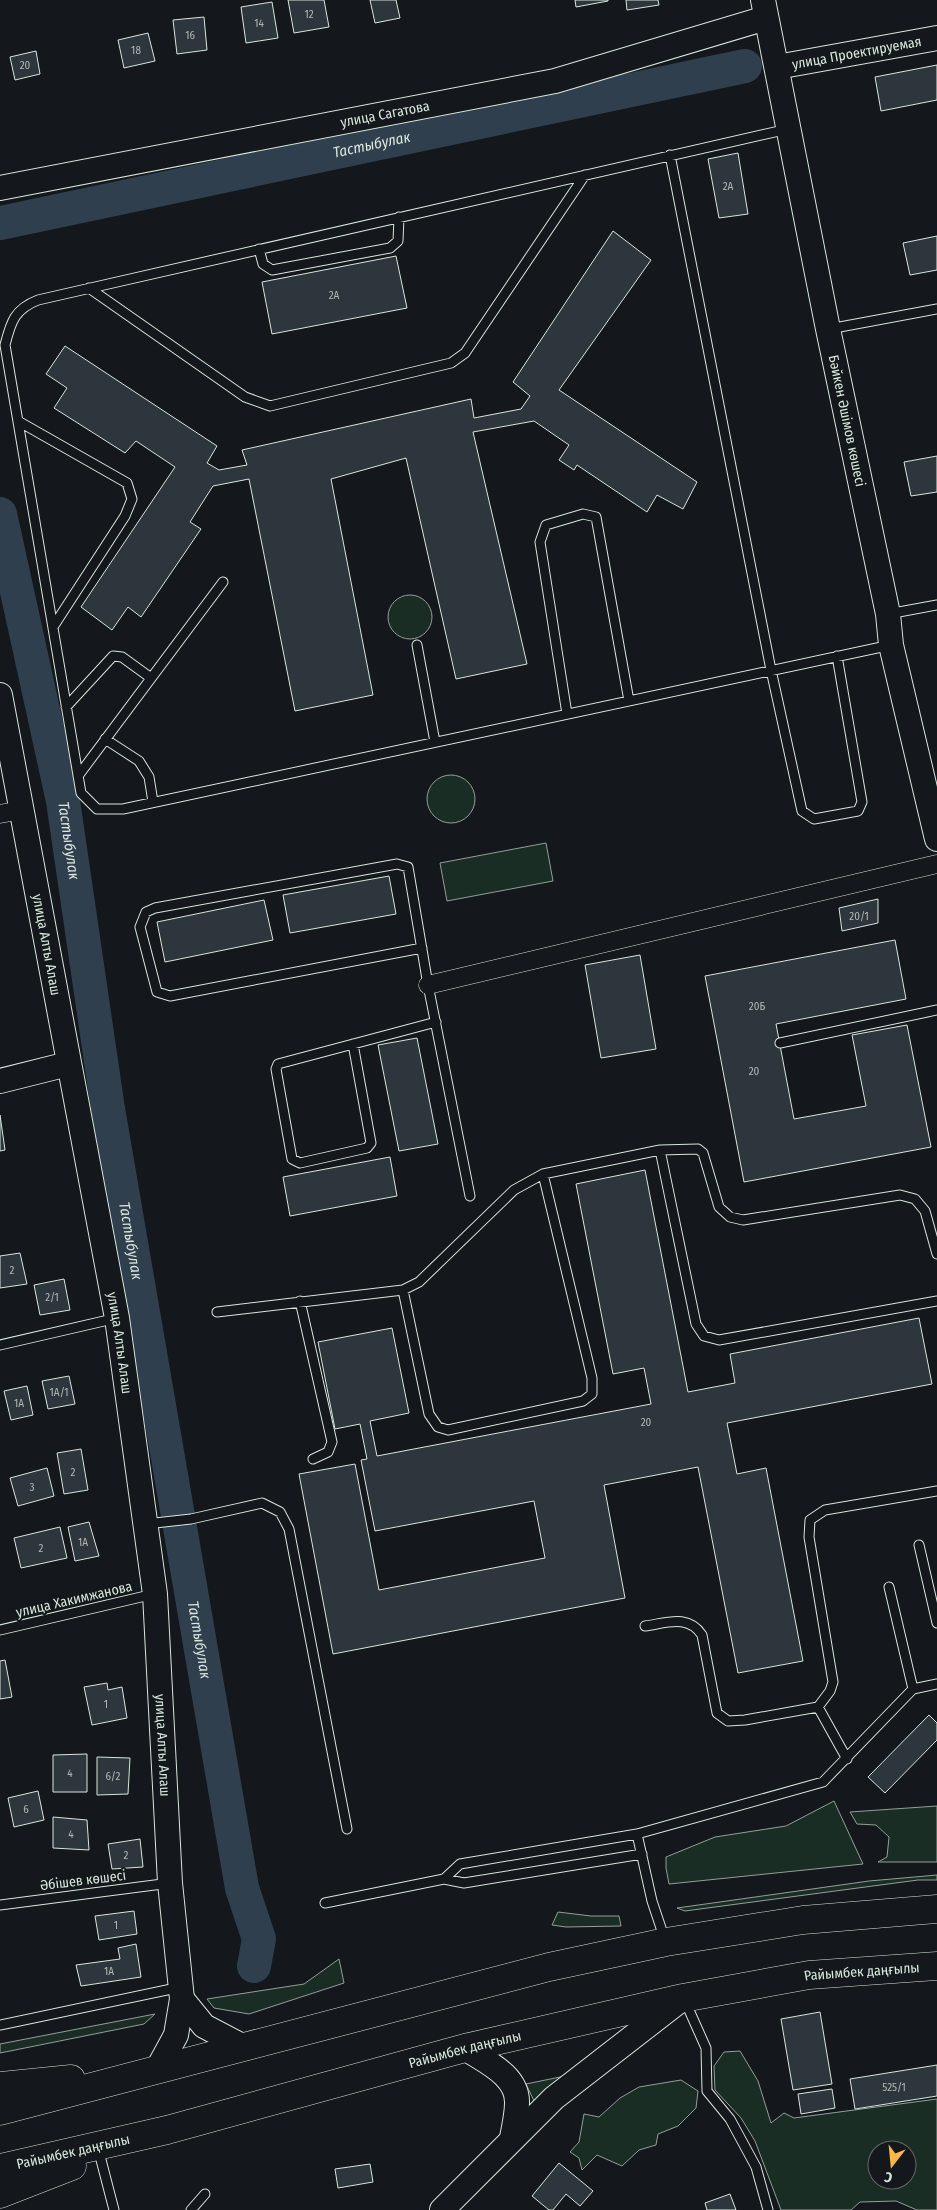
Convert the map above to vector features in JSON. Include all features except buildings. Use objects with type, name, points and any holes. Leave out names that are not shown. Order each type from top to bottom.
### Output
[{"type":"highway","points":[[0,2111],[549,1967],[666,1942],[803,1920],[937,1909]]},
{"type":"highway","name":"Райымбек даңғылы","points":[[0,2168],[167,2130],[465,2048],[683,1998],[809,1975],[937,1966]]},
{"type":"highway","points":[[0,2086],[157,2070]]},
{"type":"highway","points":[[0,2194],[167,2130]]},
{"type":"street","name":"Бәйкен Әшімов көшесі","points":[[765,9],[828,329],[888,614],[891,645],[937,839]]},
{"type":"street","name":"улица Сагатова","points":[[0,188],[555,81],[765,9]]},
{"type":"street","name":"улица Проектируемая","points":[[777,67],[937,38]]},
{"type":"street","name":"улица Алты Алаш","points":[[0,694],[11,812],[68,1064],[117,1318],[155,1594],[170,1883],[182,1993],[176,2035],[157,2070]]},
{"type":"street","points":[[428,985],[937,864]]},
{"type":"street","points":[[0,1081],[68,1064]]},
{"type":"street","points":[[182,1993],[204,2026],[244,2047]]},
{"type":"street","points":[[442,2210],[554,2098],[683,1998]]},
{"type":"street","points":[[465,2048],[496,2068],[512,2083],[517,2101],[512,2138]]},
{"type":"lane","points":[[789,128],[89,288],[38,300],[23,306],[10,326],[5,345],[81,792],[97,808],[123,809],[891,645]]},
{"type":"lane","points":[[670,155],[771,670],[802,811],[814,819],[858,811],[862,802],[837,656]]},
{"type":"lane","points":[[89,288],[245,398],[270,406],[451,364],[465,353],[585,175]]},
{"type":"lane","points":[[259,250],[263,264],[272,270],[390,248],[398,241],[399,217]]},
{"type":"lane","points":[[828,329],[937,309]]},
{"type":"lane","points":[[18,421],[126,483],[132,499],[125,516],[53,627]]},
{"type":"lane","points":[[567,714],[540,542],[546,525],[583,514],[596,517],[629,701]]},
{"type":"lane","points":[[78,776],[223,582]]},
{"type":"lane","points":[[888,614],[937,605]]},
{"type":"lane","points":[[417,645],[435,742]]},
{"type":"lane","points":[[66,707],[113,656],[122,657],[151,678]]},
{"type":"lane","points":[[106,739],[140,762],[149,777],[152,802]]},
{"type":"lane","points":[[422,948],[170,996],[157,992],[140,927],[146,912],[155,908],[397,864],[408,867],[422,948],[428,985],[470,1196]]},
{"type":"lane","points":[[780,1043],[937,1010]]},
{"type":"lane","points":[[353,1044],[371,1143],[367,1148],[300,1163],[292,1159],[276,1069],[278,1064],[353,1044],[436,1022]]},
{"type":"lane","points":[[217,1312],[403,1290],[418,1282],[514,1190],[543,1174],[660,1150],[698,1149],[703,1153],[719,1207],[730,1217],[743,1220],[900,1195],[916,1199],[925,1211],[937,1254]]},
{"type":"lane","points":[[660,1150],[696,1324],[704,1336],[719,1340],[937,1301]]},
{"type":"lane","points":[[403,1290],[429,1414],[438,1427],[448,1430],[583,1401],[592,1394],[592,1378],[543,1174]]},
{"type":"lane","points":[[300,1301],[332,1442],[328,1452],[313,1459]]},
{"type":"lane","points":[[0,1345],[117,1318]]},
{"type":"lane","points":[[645,1626],[685,1621],[696,1626],[702,1635],[717,1713],[728,1721],[745,1720],[818,1707],[830,1691],[833,1682],[809,1537],[810,1520],[824,1510],[937,1491]]},
{"type":"lane","points":[[145,1524],[169,1523],[262,1503],[280,1512],[289,1529],[347,1829]]},
{"type":"lane","points":[[919,1545],[937,1623]]},
{"type":"lane","points":[[889,1587],[913,1689]]},
{"type":"lane","name":"улица Хакимжанова","points":[[0,1630],[155,1594]]},
{"type":"lane","points":[[444,1879],[460,1864],[637,1834],[823,1782],[913,1689],[937,1684]]},
{"type":"lane","points":[[818,1707],[847,1759]]},
{"type":"lane","points":[[637,1834],[652,1901],[666,1942]]},
{"type":"lane","points":[[325,1903],[444,1879],[464,1883],[642,1854]]},
{"type":"lane","name":"Әбішев көшесі","points":[[0,1905],[170,1883]]},
{"type":"lane","points":[[0,2025],[182,1993]]},
{"type":"lane","points":[[683,1998],[706,2048],[707,2091],[730,2119],[756,2166],[768,2210]]},
{"type":"lane","points":[[100,2156],[114,2210]]},
{"type":"lane","points":[[191,2210],[204,2194]]},
{"type":"green space","points":[[410,595],[422,599],[428,605],[432,617],[428,629],[422,635],[410,639],[398,635],[392,629],[388,617],[392,605],[398,599]]},
{"type":"green space","points":[[451,775],[460,777],[468,782],[473,790],[475,799],[473,808],[468,816],[460,821],[451,823],[442,821],[434,816],[429,808],[427,799],[429,790],[434,782],[442,777]]},
{"type":"green space","points":[[546,843],[553,881],[447,901],[440,863]]},
{"type":"green space","points":[[834,1801],[863,1864],[669,1884],[666,1857],[715,1837],[786,1826]]},
{"type":"green space","points":[[937,1806],[937,1862],[878,1862],[887,1857],[889,1837],[876,1825],[857,1824],[850,1812]]},
{"type":"green space","points":[[937,1875],[937,1880],[918,1880],[685,1911],[677,1908],[869,1881]]},
{"type":"green space","points":[[558,1912],[591,1916],[619,1916],[621,1926],[566,1927],[552,1925]]},
{"type":"green space","points":[[339,1959],[344,1983],[249,2014],[214,2008],[207,1999],[304,1984]]},
{"type":"green space","points":[[155,2014],[144,2024],[0,2053],[0,2044]]},
{"type":"green space","points":[[740,2051],[758,2081],[771,2123],[784,2113],[794,2118],[937,2099],[937,2210],[917,2210],[896,2201],[860,2202],[851,2210],[781,2210],[755,2141],[741,2118],[715,2090],[714,2066],[724,2052]]},
{"type":"green space","points":[[565,2076],[535,2103],[526,2084]]},
{"type":"green space","points":[[681,2080],[698,2091],[696,2108],[678,2126],[658,2134],[656,2145],[639,2150],[622,2166],[597,2155],[582,2170],[579,2158],[570,2152],[579,2142],[584,2114],[599,2117],[620,2098],[639,2087]]},
{"type":"waterway","name":"Тастыбулак","points":[[0,223],[745,66]]},
{"type":"waterway","name":"Тастыбулак","points":[[0,514],[63,801],[108,1109],[242,1888],[259,1939],[254,1966]]}]
